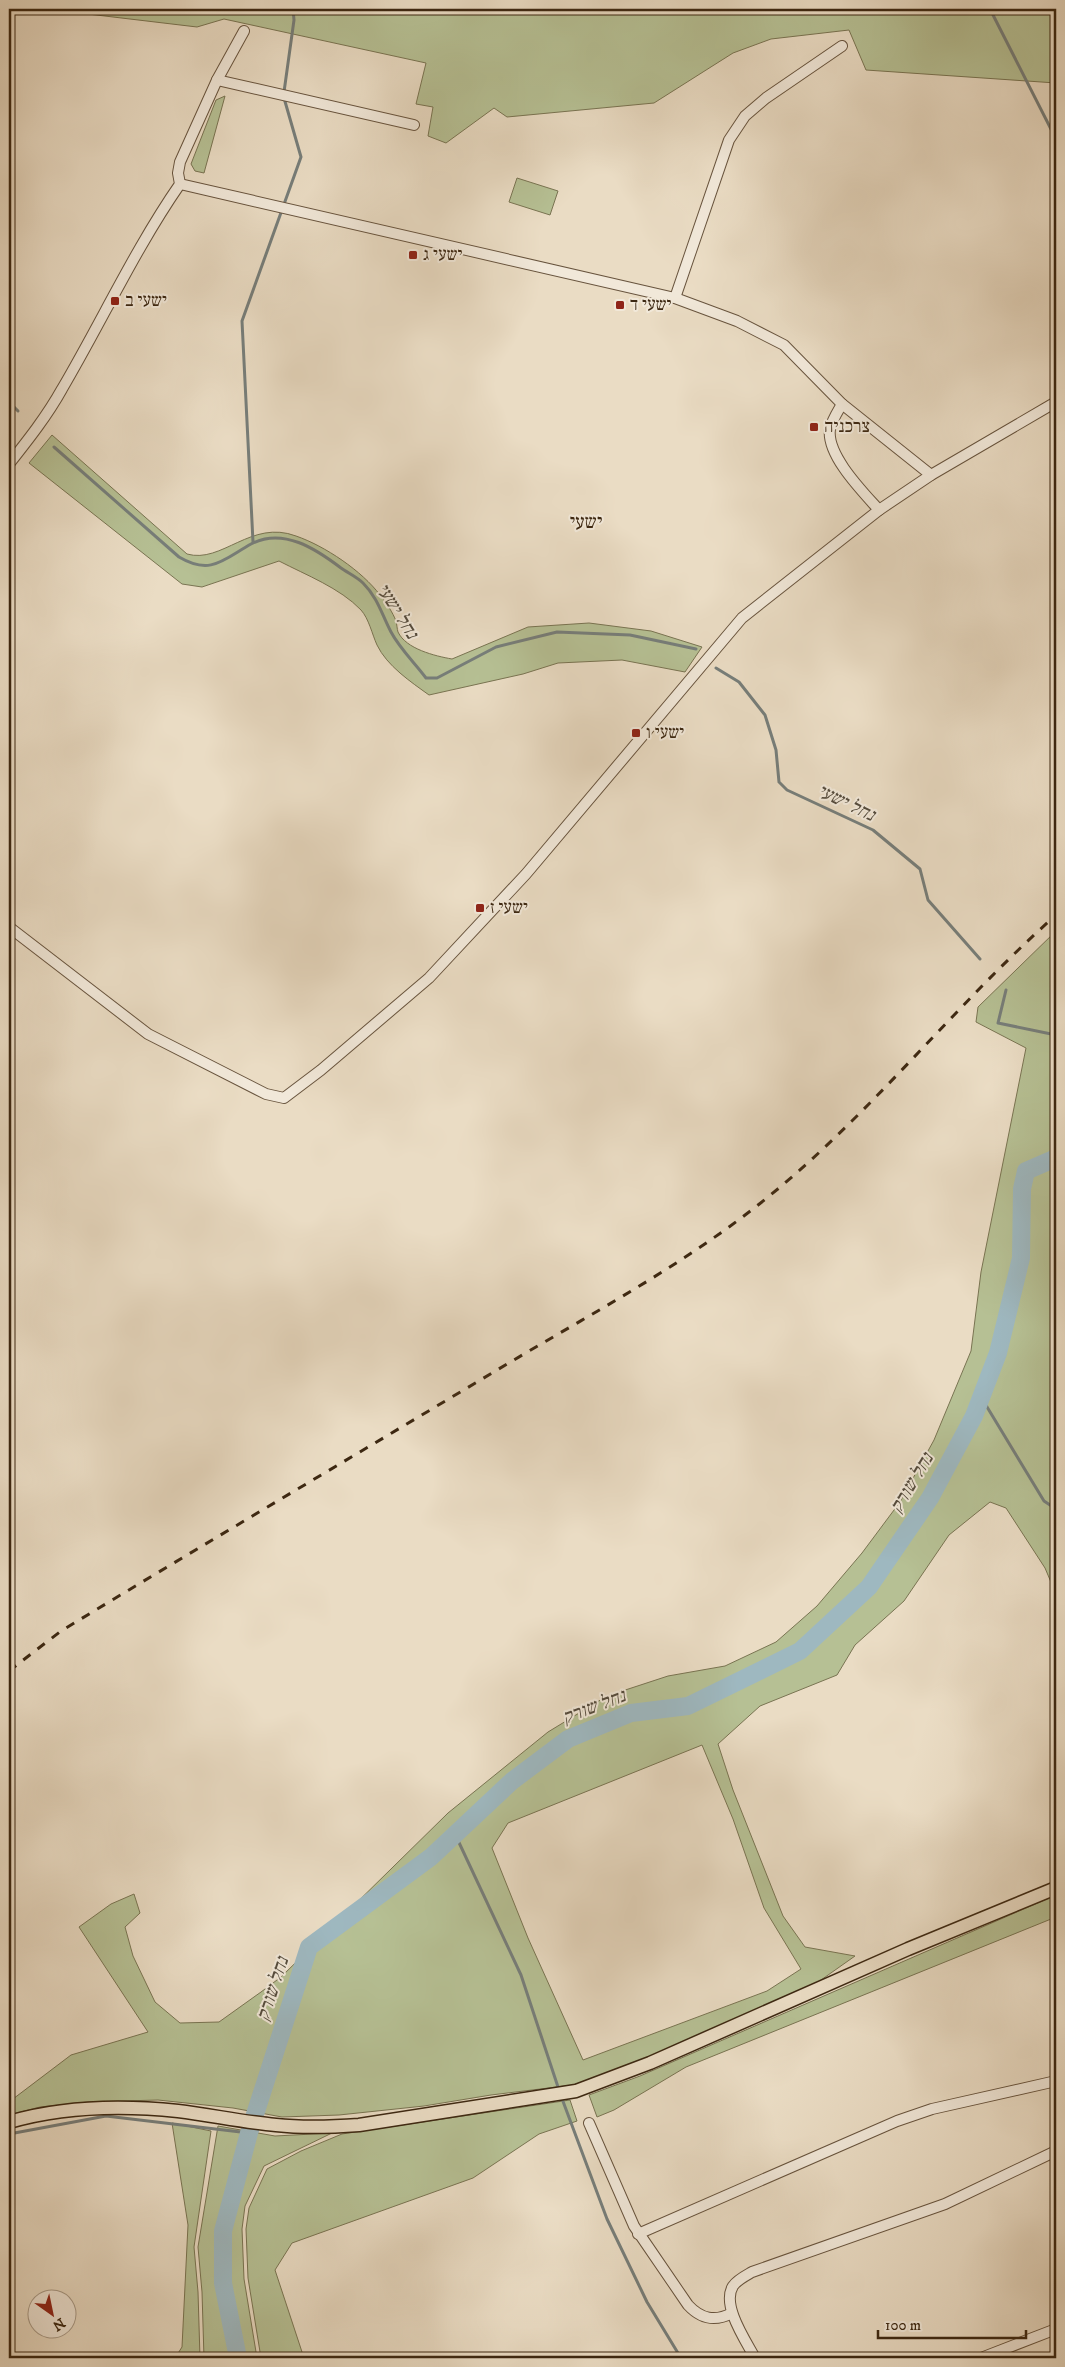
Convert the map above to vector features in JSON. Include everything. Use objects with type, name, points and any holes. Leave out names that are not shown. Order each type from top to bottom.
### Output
[{"type":"main road","points":[[9,2122],[59,2110],[118,2107],[177,2111],[276,2125],[359,2125],[576,2091],[650,2063],[917,1945],[1056,1888]]},
{"type":"street","points":[[9,464],[61,390],[133,262],[180,184],[178,173],[180,162],[217,80],[244,31]]},
{"type":"street","points":[[675,298],[729,140],[745,116],[766,98],[842,46]]},
{"type":"street","points":[[217,80],[414,125]]},
{"type":"street","points":[[180,184],[675,298],[737,321],[784,345],[842,404],[931,475]]},
{"type":"street","points":[[9,927],[148,1034],[266,1094],[284,1098],[321,1070],[429,978],[526,874],[742,618],[878,510],[931,475],[1056,402]]},
{"type":"street","points":[[842,404],[830,428],[834,450],[845,470],[878,510]]},
{"type":"street","points":[[638,2234],[897,2121],[949,2104],[1056,2080]]},
{"type":"street","points":[[589,2123],[624,2207],[638,2234],[688,2305],[697,2314],[713,2318],[724,2317],[732,2313]]},
{"type":"street","points":[[755,2358],[732,2313],[729,2294],[734,2284],[752,2272],[945,2204],[1056,2151]]},
{"type":"street","points":[[981,2358],[1056,2329]]},
{"type":"green space","points":[[46,9],[1056,9],[1056,83],[866,70],[849,30],[771,39],[733,53],[654,103],[507,117],[494,108],[446,143],[428,136],[433,107],[416,104],[426,63],[224,19],[197,27]]},
{"type":"green space","points":[[225,96],[204,173],[195,171],[191,164],[216,100]]},
{"type":"green space","points":[[517,178],[558,191],[550,215],[509,202]]},
{"type":"green space","points":[[52,435],[187,554],[200,555],[212,553],[251,537],[265,533],[280,532],[296,536],[319,546],[342,560],[363,577],[387,604],[402,638],[414,647],[430,654],[452,659],[528,627],[589,623],[651,631],[702,647],[685,672],[622,660],[558,663],[523,674],[429,695],[400,673],[381,653],[364,614],[353,602],[322,582],[279,561],[202,587],[182,584],[29,463]]},
{"type":"green space","points":[[1056,931],[1056,1594],[1045,1568],[1006,1508],[990,1502],[949,1535],[904,1601],[855,1645],[837,1675],[760,1706],[718,1744],[733,1790],[783,1916],[805,1947],[855,1956],[804,1992],[638,2064],[573,2085],[491,2095],[424,2106],[339,2115],[282,2117],[233,2108],[158,2100],[88,2102],[40,2107],[9,2115],[9,2102],[71,2055],[148,2032],[79,1927],[111,1904],[134,1894],[140,1913],[125,1927],[133,1956],[155,2002],[180,2023],[219,2022],[281,1977],[448,1813],[548,1732],[607,1696],[668,1676],[725,1666],[776,1642],[817,1606],[862,1553],[900,1502],[934,1440],[971,1351],[981,1272],[1026,1048],[976,1022],[978,1007]],"holes":[[[702,1745],[733,1819],[764,1908],[801,1969],[767,1991],[583,2060],[528,1938],[492,1848],[508,1823]]]},
{"type":"green space","points":[[1056,1895],[1056,1917],[686,2067],[614,2110],[597,2117],[589,2095],[640,2076]]},
{"type":"green space","points":[[570,2100],[577,2121],[539,2134],[473,2178],[292,2243],[275,2270],[304,2358],[261,2358],[248,2278],[246,2229],[249,2208],[267,2169],[301,2151],[342,2134]]},
{"type":"green space","points":[[172,2123],[211,2131],[194,2247],[198,2292],[200,2358],[175,2358],[182,2347],[188,2225]]},
{"type":"green space","points":[[218,2126],[275,2136],[332,2133],[264,2166],[245,2206],[242,2229],[244,2279],[257,2358],[204,2358],[202,2292],[198,2247]]},
{"type":"waterway","points":[[284,92],[294,20],[293,9]]},
{"type":"waterway","points":[[990,9],[1056,139]]},
{"type":"waterway","points":[[253,542],[242,321],[301,157],[284,98]]},
{"type":"waterway","name":"נחל ישעי","points":[[9,402],[18,411]]},
{"type":"waterway","name":"נחל ישעי","points":[[54,447],[179,557],[190,563],[200,565],[217,563],[251,544],[263,539],[275,538],[299,543],[321,554],[363,583],[376,601],[395,638],[426,678],[437,678],[496,647],[557,632],[630,635],[696,649]]},
{"type":"waterway","name":"נחל ישעי","points":[[716,668],[739,682],[765,715],[776,750],[779,782],[787,790],[873,830],[920,869],[928,900],[980,959]]},
{"type":"waterway","points":[[1006,990],[998,1023],[1056,1035]]},
{"type":"waterway","name":"נחל שורק","points":[[238,2358],[223,2283],[223,2231],[249,2133],[309,1947],[431,1857],[512,1781],[568,1739],[631,1713],[688,1706],[800,1651],[869,1587],[930,1498],[974,1416],[998,1353],[1021,1258],[1022,1189],[1026,1171],[1056,1158]]},
{"type":"waterway","points":[[981,1397],[1044,1501],[1056,1509]]},
{"type":"waterway","points":[[455,1834],[521,1975],[559,2090]]},
{"type":"waterway","points":[[561,2096],[607,2219],[647,2302],[681,2358]]},
{"type":"waterway","points":[[9,2134],[106,2116],[249,2133]]},
{"type":"railway","points":[[9,1671],[61,1631],[626,1294],[719,1234],[791,1178],[830,1142],[979,989],[1056,915]]},
{"type":"place","name":"ישעי ג","points":[[413,255]]},
{"type":"place","name":"ישעי ב","points":[[115,301]]},
{"type":"place","name":"ישעי ד","points":[[620,305]]},
{"type":"place","name":"צרכניה","points":[[814,427]]},
{"type":"place","name":"ישעי ו","points":[[636,733]]},
{"type":"place","name":"ישעי ז","points":[[480,908]]},
{"type":"district","name":"ישעי","points":[[586,522]]}]
